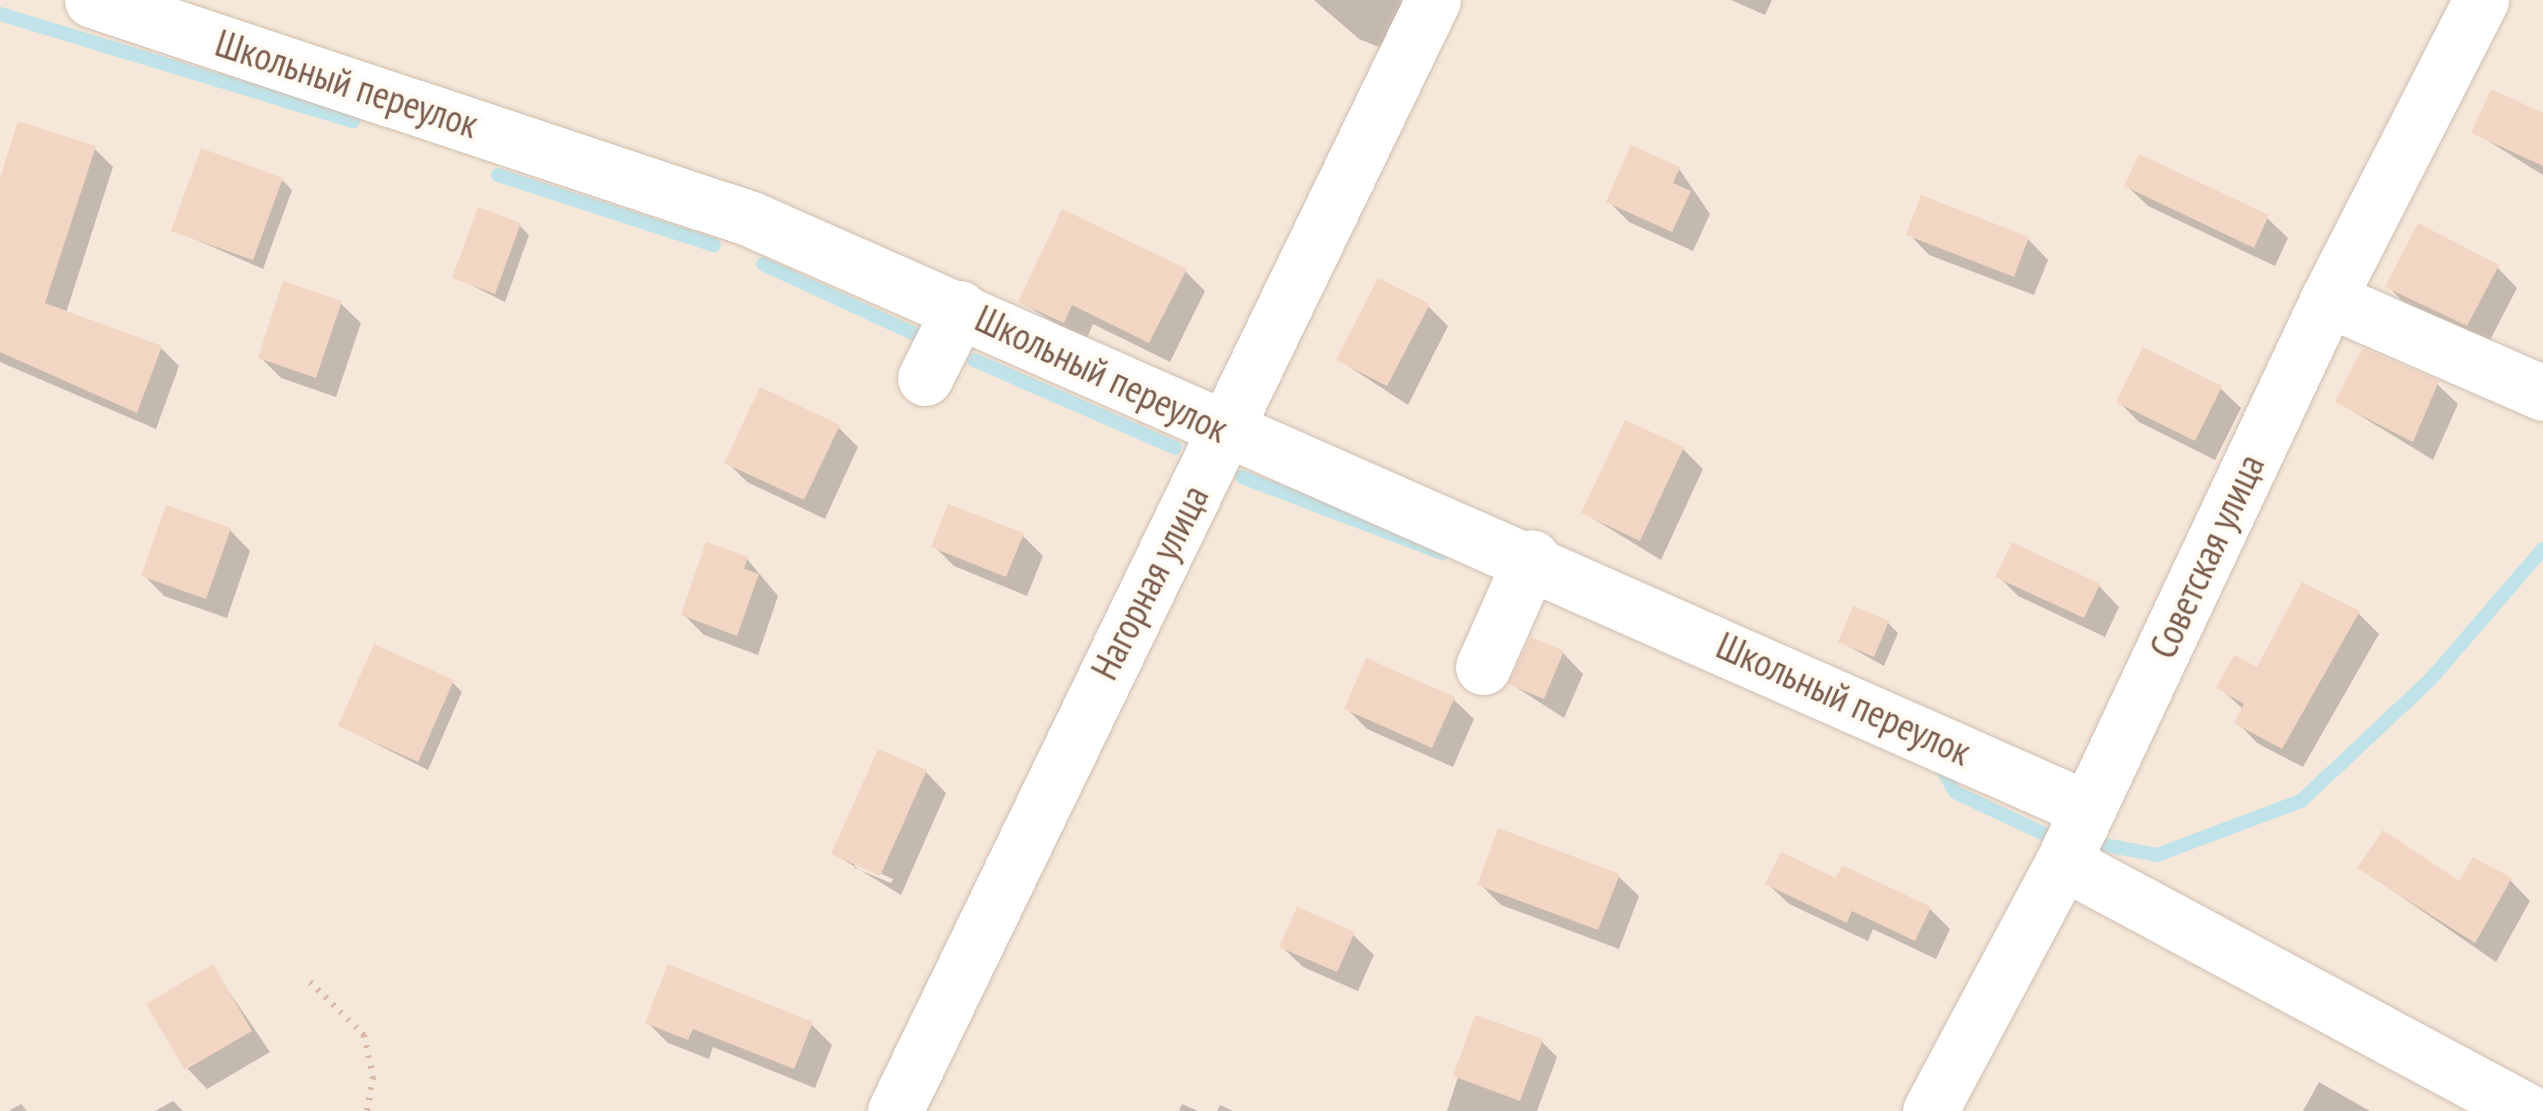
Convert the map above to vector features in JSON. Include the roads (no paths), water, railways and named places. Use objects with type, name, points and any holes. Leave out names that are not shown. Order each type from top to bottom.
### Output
[{"type":"street","name":"Школьный переулок","points":[[92,0],[751,220],[960,308],[1226,431],[1532,557],[2088,809]]},
{"type":"street","name":"Нагорная улица","points":[[895,1111],[1433,0]]},
{"type":"street","name":"Советская улица","points":[[1936,1078],[2063,862],[2328,300],[2481,0]]},
{"type":"street","points":[[2328,300],[2543,393]]},
{"type":"street","points":[[926,378],[960,308]]},
{"type":"street","points":[[1484,667],[1532,557]]},
{"type":"street","points":[[2063,862],[2527,1111]]},
{"type":"waterway","points":[[0,14],[353,121]]},
{"type":"waterway","points":[[498,175],[714,245]]},
{"type":"waterway","points":[[763,264],[919,336]]},
{"type":"waterway","points":[[974,360],[1175,448]]},
{"type":"waterway","points":[[1242,477],[1442,553]]},
{"type":"waterway","points":[[2100,844],[2157,855],[2301,801],[2429,681],[2543,549]]},
{"type":"waterway","points":[[1938,762],[1955,792],[2055,839]]}]
